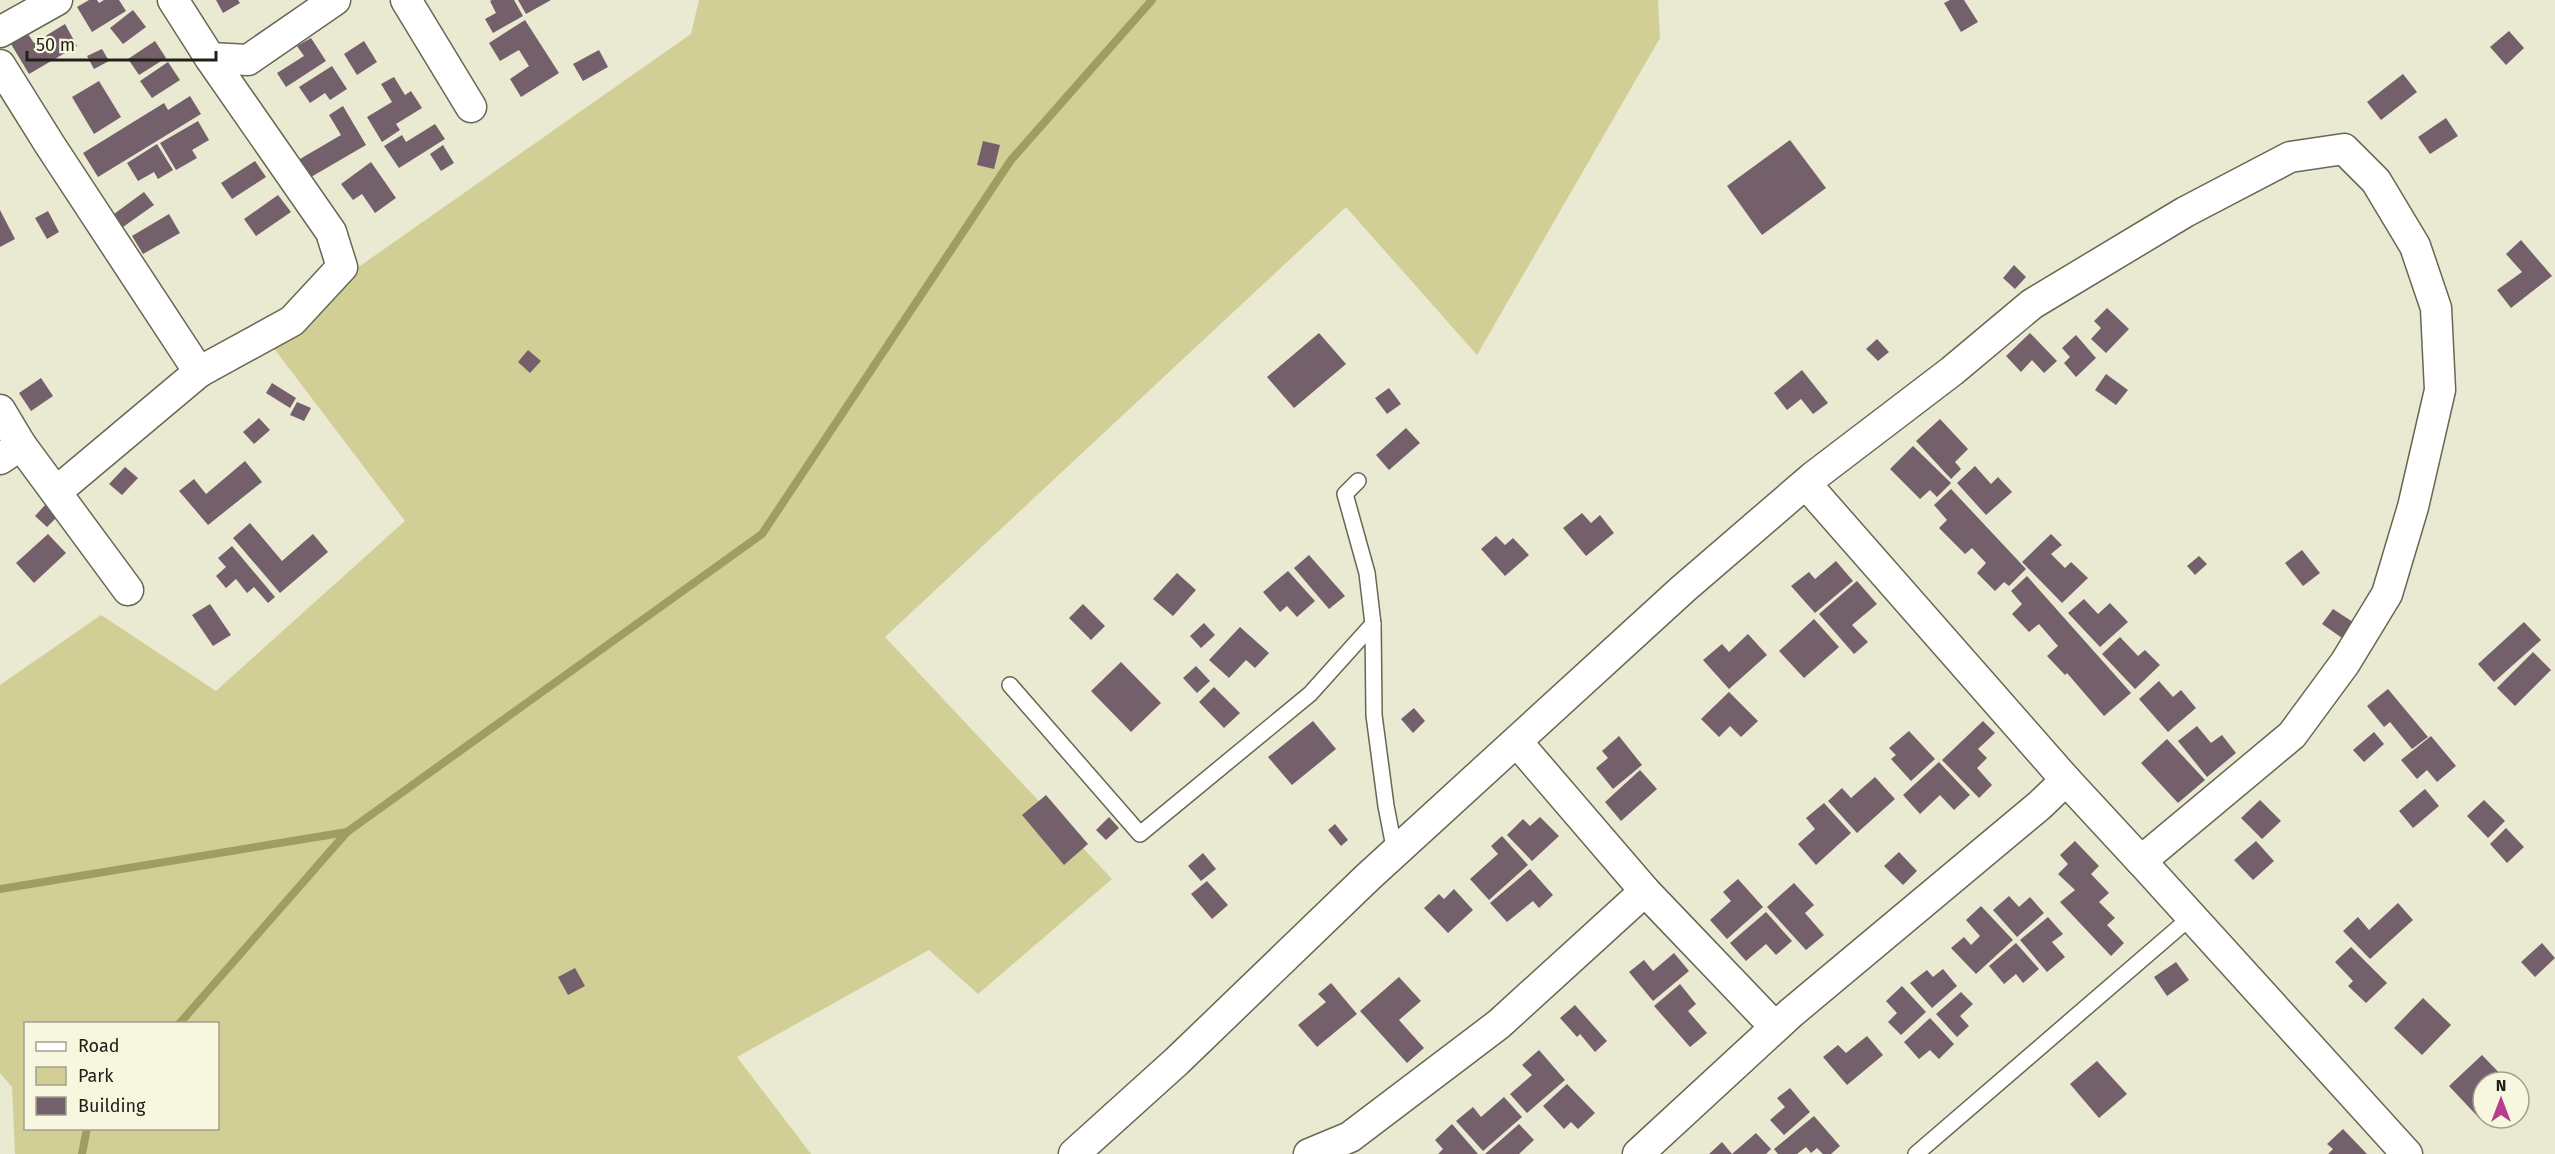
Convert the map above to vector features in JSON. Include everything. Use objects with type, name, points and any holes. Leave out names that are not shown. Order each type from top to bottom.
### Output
[{"type":"street","points":[[0,32],[57,0]]},
{"type":"street","points":[[56,492],[199,372],[292,321],[342,267],[331,232],[210,58],[173,0]]},
{"type":"street","points":[[210,58],[248,60],[335,0]]},
{"type":"street","points":[[406,0],[471,107]]},
{"type":"street","points":[[0,65],[50,146],[199,372]]},
{"type":"street","points":[[1074,1154],[1177,1061],[1395,852],[1683,589],[1806,484],[1952,371],[2032,304],[2185,212],[2290,157],[2344,149],[2376,181],[2415,246],[2436,308],[2440,390],[2413,507],[2387,594],[2345,663],[2292,735],[2141,861]]},
{"type":"street","points":[[0,410],[11,452],[56,492],[128,590]]},
{"type":"street","points":[[1806,484],[2066,780],[2407,1154]]},
{"type":"street","points":[[1516,742],[1645,891],[1775,1027]]},
{"type":"street","points":[[1638,1154],[1775,1027],[2040,805],[2066,780]]},
{"type":"street","points":[[1309,1154],[1350,1137],[1499,1024],[1645,891]]},
{"type":"lane","points":[[1358,481],[1346,494],[1367,573],[1373,624],[1374,715],[1386,806],[1395,852]]},
{"type":"lane","points":[[1010,686],[1140,834],[1310,694],[1373,624]]},
{"type":"lane","points":[[1916,1154],[2191,917]]},
{"type":"green space","points":[[699,0],[1658,0],[1660,38],[1477,355],[1346,207],[885,637],[1112,879],[978,994],[929,950],[737,1057],[811,1154],[15,1154],[12,1087],[0,1073],[0,685],[101,615],[216,691],[405,521],[263,334],[691,34]]},
{"type":"building","points":[[89,0],[97,0],[99,3],[104,0],[119,0],[126,11],[92,32],[77,7]]},
{"type":"building","points":[[216,0],[238,0],[240,3],[223,13]]},
{"type":"building","points":[[514,0],[523,16],[493,33],[485,19],[496,13],[490,1]]},
{"type":"building","points":[[518,0],[551,0],[526,14]]},
{"type":"building","points":[[1950,0],[1964,0],[1978,22],[1961,32],[1944,3]]},
{"type":"building","points":[[133,10],[146,27],[123,44],[110,28]]},
{"type":"building","points":[[525,20],[559,73],[521,97],[510,79],[529,66],[519,50],[500,61],[489,43]]},
{"type":"building","points":[[65,24],[77,46],[29,74],[11,44],[28,34],[34,43]]},
{"type":"building","points":[[2509,31],[2524,48],[2506,65],[2490,47]]},
{"type":"building","points":[[311,38],[326,61],[286,87],[277,73],[304,56],[297,46]]},
{"type":"building","points":[[155,41],[166,58],[139,75],[128,59]]},
{"type":"building","points":[[364,41],[377,62],[357,75],[344,54]]},
{"type":"building","points":[[102,49],[109,61],[94,69],[87,56]]},
{"type":"building","points":[[599,50],[608,67],[583,81],[573,64]]},
{"type":"building","points":[[168,62],[180,80],[152,98],[140,81]]},
{"type":"building","points":[[332,66],[347,89],[330,100],[325,93],[310,103],[299,87]]},
{"type":"building","points":[[2403,74],[2417,92],[2381,120],[2367,102]]},
{"type":"building","points":[[394,77],[405,95],[411,91],[422,108],[396,124],[400,130],[382,142],[367,117],[392,102],[381,84]]},
{"type":"building","points":[[99,81],[121,117],[94,134],[72,97]]},
{"type":"building","points":[[190,96],[201,114],[98,177],[83,153],[164,103],[168,110]]},
{"type":"building","points":[[343,106],[366,145],[311,177],[300,159],[341,135],[329,115]]},
{"type":"building","points":[[2446,118],[2458,136],[2430,154],[2418,137]]},
{"type":"building","points":[[198,121],[209,140],[192,150],[197,158],[176,170],[160,143]]},
{"type":"building","points":[[435,124],[445,139],[399,168],[384,146],[402,135],[406,142]]},
{"type":"building","points":[[1790,140],[1826,188],[1762,235],[1727,186]]},
{"type":"building","points":[[983,141],[1000,145],[994,169],[977,165]]},
{"type":"building","points":[[157,144],[173,170],[158,179],[154,172],[138,181],[127,163]]},
{"type":"building","points":[[443,145],[454,163],[441,171],[430,154]]},
{"type":"building","points":[[255,161],[266,177],[232,199],[221,183]]},
{"type":"building","points":[[371,162],[396,198],[375,213],[362,194],[353,200],[341,184]]},
{"type":"building","points":[[144,192],[154,205],[123,227],[114,214]]},
{"type":"building","points":[[278,195],[291,212],[256,236],[244,219]]},
{"type":"building","points":[[0,210],[15,239],[0,247]]},
{"type":"building","points":[[48,211],[59,232],[47,239],[35,218]]},
{"type":"building","points":[[169,214],[180,233],[143,254],[132,236]]},
{"type":"building","points":[[2521,240],[2552,276],[2511,308],[2497,290],[2522,272],[2506,254]]},
{"type":"building","points":[[2014,265],[2026,277],[2015,289],[2003,278]]},
{"type":"building","points":[[2107,308],[2129,329],[2106,353],[2091,339],[2101,328],[2094,321]]},
{"type":"building","points":[[1319,333],[1346,364],[1294,408],[1267,377]]},
{"type":"building","points":[[2030,333],[2057,361],[2044,373],[2032,360],[2021,372],[2006,356]]},
{"type":"building","points":[[2076,335],[2096,358],[2076,377],[2064,363],[2070,357],[2062,348]]},
{"type":"building","points":[[1877,339],[1889,352],[1878,361],[1866,349]]},
{"type":"building","points":[[528,350],[541,361],[530,373],[518,362]]},
{"type":"building","points":[[1802,370],[1828,403],[1813,414],[1801,399],[1787,410],[1774,393]]},
{"type":"building","points":[[2106,374],[2128,390],[2116,405],[2095,390]]},
{"type":"building","points":[[41,378],[53,396],[31,411],[19,393]]},
{"type":"building","points":[[272,383],[296,398],[290,408],[266,393]]},
{"type":"building","points":[[1389,388],[1401,404],[1387,414],[1375,398]]},
{"type":"building","points":[[297,402],[311,408],[304,421],[290,415]]},
{"type":"building","points":[[259,418],[270,430],[254,444],[243,432]]},
{"type":"building","points":[[1940,419],[1968,449],[1955,462],[1961,469],[1951,479],[1916,441]]},
{"type":"building","points":[[1406,428],[1420,443],[1389,470],[1376,455]]},
{"type":"building","points":[[1913,446],[1951,483],[1937,497],[1930,490],[1920,499],[1890,469]]},
{"type":"building","points":[[245,461],[262,482],[208,525],[179,491],[194,479],[206,494]]},
{"type":"building","points":[[1975,466],[1991,484],[1998,477],[2012,492],[1986,515],[1957,483]]},
{"type":"building","points":[[125,467],[138,478],[122,495],[109,484]]},
{"type":"building","points":[[1951,489],[2026,569],[2009,586],[2004,582],[1995,591],[1977,573],[1986,563],[1972,548],[1965,554],[1939,528],[1947,520],[1934,505]]},
{"type":"building","points":[[45,505],[57,517],[47,527],[35,516]]},
{"type":"building","points":[[1582,513],[1591,523],[1600,515],[1614,533],[1586,556],[1563,528]]},
{"type":"building","points":[[250,523],[282,561],[313,534],[328,552],[280,593],[233,538]]},
{"type":"building","points":[[48,534],[66,553],[34,583],[16,563]]},
{"type":"building","points":[[2051,534],[2062,545],[2051,554],[2065,568],[2071,562],[2088,578],[2062,603],[2022,562]]},
{"type":"building","points":[[1496,536],[1505,545],[1513,538],[1529,555],[1505,576],[1481,549]]},
{"type":"building","points":[[232,546],[275,597],[268,603],[254,587],[247,593],[236,579],[226,588],[216,576],[226,567],[218,558]]},
{"type":"building","points":[[2302,550],[2320,573],[2303,586],[2285,563]]},
{"type":"building","points":[[1309,555],[1345,596],[1329,609],[1294,568]]},
{"type":"building","points":[[2199,556],[2207,564],[2195,575],[2187,566]]},
{"type":"building","points":[[1836,561],[1853,581],[1815,613],[1791,586],[1809,572],[1815,579]]},
{"type":"building","points":[[1288,571],[1315,601],[1297,617],[1287,606],[1280,612],[1263,592]]},
{"type":"building","points":[[1177,573],[1196,590],[1173,616],[1153,599]]},
{"type":"building","points":[[2027,576],[2131,693],[2104,716],[2067,673],[2065,675],[2047,656],[2058,646],[2039,624],[2029,632],[2012,614],[2022,604],[2011,591]]},
{"type":"building","points":[[1857,581],[1877,604],[1852,625],[1868,642],[1854,654],[1819,614]]},
{"type":"building","points":[[2084,599],[2098,614],[2110,603],[2128,622],[2100,647],[2068,613]]},
{"type":"building","points":[[210,604],[231,635],[213,646],[192,615]]},
{"type":"building","points":[[1083,604],[1105,626],[1091,640],[1069,618]]},
{"type":"building","points":[[2333,609],[2356,624],[2345,640],[2322,624]]},
{"type":"building","points":[[1814,619],[1839,647],[1804,678],[1779,651]]},
{"type":"building","points":[[2524,622],[2541,640],[2494,682],[2478,664]]},
{"type":"building","points":[[1204,623],[1215,635],[1201,648],[1190,636]]},
{"type":"building","points":[[1240,627],[1269,653],[1255,668],[1246,660],[1229,678],[1209,660]]},
{"type":"building","points":[[1748,634],[1767,655],[1729,689],[1703,660],[1722,644],[1729,652]]},
{"type":"building","points":[[2120,637],[2138,656],[2145,650],[2160,665],[2135,689],[2102,654]]},
{"type":"building","points":[[2533,652],[2551,670],[2515,706],[2497,688]]},
{"type":"building","points":[[1121,662],[1161,703],[1131,732],[1091,691]]},
{"type":"building","points":[[1196,666],[1210,681],[1197,693],[1183,678]]},
{"type":"building","points":[[2159,681],[2173,697],[2181,690],[2196,708],[2168,732],[2139,699]]},
{"type":"building","points":[[1214,687],[1240,713],[1224,728],[1199,702]]},
{"type":"building","points":[[2388,689],[2428,737],[2412,749],[2390,722],[2384,727],[2367,706]]},
{"type":"building","points":[[1729,692],[1758,721],[1741,737],[1730,726],[1719,737],[1701,719]]},
{"type":"building","points":[[1414,708],[1425,721],[1413,733],[1401,719]]},
{"type":"building","points":[[1313,721],[1336,749],[1292,785],[1268,757]]},
{"type":"building","points":[[1983,721],[1995,733],[1978,749],[1987,758],[1977,768],[1992,785],[1979,798],[1942,760]]},
{"type":"building","points":[[2197,726],[2211,743],[2222,735],[2236,753],[2207,777],[2178,741]]},
{"type":"building","points":[[1909,731],[1935,759],[1911,781],[1891,759],[1896,755],[1889,748]]},
{"type":"building","points":[[2374,732],[2384,744],[2364,762],[2353,750]]},
{"type":"building","points":[[1619,736],[1642,765],[1613,789],[1596,768],[1608,758],[1602,751]]},
{"type":"building","points":[[2431,736],[2456,766],[2437,782],[2427,770],[2417,779],[2401,760]]},
{"type":"building","points":[[2167,739],[2205,780],[2178,803],[2141,763]]},
{"type":"building","points":[[1939,762],[1970,795],[1954,810],[1940,795],[1920,814],[1903,795]]},
{"type":"building","points":[[1640,770],[1657,789],[1621,821],[1605,802]]},
{"type":"building","points":[[1875,777],[1895,799],[1857,833],[1828,801],[1842,788],[1851,798]]},
{"type":"building","points":[[2425,789],[2439,806],[2413,828],[2399,811]]},
{"type":"building","points":[[1046,795],[1088,844],[1064,865],[1022,815]]},
{"type":"building","points":[[2260,800],[2281,821],[2262,839],[2241,818]]},
{"type":"building","points":[[2484,800],[2505,821],[2488,838],[2467,816]]},
{"type":"building","points":[[1824,803],[1851,833],[1816,865],[1798,844],[1815,829],[1806,818]]},
{"type":"building","points":[[1109,817],[1119,828],[1106,840],[1096,830]]},
{"type":"building","points":[[1540,817],[1559,836],[1532,861],[1507,835],[1523,819],[1530,826]]},
{"type":"building","points":[[1335,824],[1348,840],[1341,846],[1328,830]]},
{"type":"building","points":[[2506,828],[2524,847],[2507,863],[2490,844]]},
{"type":"building","points":[[1502,836],[1528,865],[1489,900],[1470,879],[1498,854],[1491,846]]},
{"type":"building","points":[[2075,841],[2099,866],[2091,874],[2109,893],[2099,902],[2115,918],[2107,925],[2124,943],[2111,956],[2060,902],[2075,890],[2058,874],[2068,864],[2060,855]]},
{"type":"building","points":[[2256,841],[2274,861],[2253,880],[2234,860]]},
{"type":"building","points":[[1899,852],[1917,871],[1903,885],[1884,866]]},
{"type":"building","points":[[1203,853],[1216,869],[1201,881],[1188,866]]},
{"type":"building","points":[[1530,869],[1553,895],[1539,908],[1533,901],[1507,922],[1490,903]]},
{"type":"building","points":[[1738,879],[1763,907],[1727,939],[1710,920],[1731,901],[1723,892]]},
{"type":"building","points":[[1207,881],[1228,905],[1212,919],[1191,894]]},
{"type":"building","points":[[1794,883],[1814,905],[1805,913],[1824,935],[1806,950],[1767,907]]},
{"type":"building","points":[[1454,889],[1473,910],[1448,933],[1424,908],[1439,894],[1444,899]]},
{"type":"building","points":[[2009,896],[2019,907],[2030,897],[2044,913],[2017,937],[1993,910]]},
{"type":"building","points":[[2398,903],[2413,920],[2370,959],[2343,931],[2358,917],[2369,930]]},
{"type":"building","points":[[1981,906],[2013,940],[1976,974],[1951,948],[1964,937],[1971,945],[1980,936],[1966,920]]},
{"type":"building","points":[[1766,912],[1792,941],[1776,955],[1766,944],[1746,961],[1730,943]]},
{"type":"building","points":[[2048,917],[2063,934],[2052,942],[2065,957],[2047,972],[2020,940]]},
{"type":"building","points":[[2016,943],[2039,969],[2023,983],[2016,974],[2004,984],[1989,966]]},
{"type":"building","points":[[2542,943],[2555,958],[2535,977],[2521,962]]},
{"type":"building","points":[[2351,947],[2387,983],[2366,1003],[2348,986],[2353,981],[2335,962]]},
{"type":"building","points":[[1674,953],[1689,971],[1653,1001],[1629,972],[1644,960],[1653,971]]},
{"type":"building","points":[[2176,962],[2189,980],[2167,996],[2154,977]]},
{"type":"building","points":[[575,968],[585,986],[568,995],[558,977]]},
{"type":"building","points":[[1943,969],[1957,986],[1932,1008],[1910,983],[1927,970],[1933,977]]},
{"type":"building","points":[[1399,977],[1421,1001],[1399,1020],[1424,1048],[1407,1063],[1360,1011]]},
{"type":"building","points":[[1331,983],[1357,1014],[1317,1047],[1298,1025],[1326,1002],[1318,994]]},
{"type":"building","points":[[1680,984],[1696,1004],[1688,1011],[1707,1033],[1690,1047],[1654,1006]]},
{"type":"building","points":[[1902,986],[1926,1012],[1901,1035],[1888,1022],[1897,1013],[1886,1001]]},
{"type":"building","points":[[1961,992],[1973,1004],[1960,1016],[1969,1026],[1957,1037],[1936,1014]]},
{"type":"building","points":[[2423,998],[2451,1025],[2422,1055],[2394,1028]]},
{"type":"building","points":[[1575,1005],[1607,1041],[1595,1052],[1580,1034],[1577,1037],[1560,1018]]},
{"type":"building","points":[[1930,1018],[1954,1044],[1939,1059],[1930,1050],[1919,1059],[1904,1042]]},
{"type":"building","points":[[1867,1036],[1883,1055],[1847,1085],[1823,1057],[1838,1045],[1846,1053]]},
{"type":"building","points":[[1539,1050],[1565,1080],[1527,1113],[1510,1094],[1532,1075],[1522,1065]]},
{"type":"building","points":[[2482,1055],[2496,1070],[2471,1070],[2471,1109],[2449,1086]]},
{"type":"building","points":[[2097,1061],[2127,1094],[2099,1118],[2070,1084]]},
{"type":"building","points":[[1567,1084],[1595,1113],[1578,1129],[1571,1122],[1564,1129],[1543,1106]]},
{"type":"building","points":[[1790,1088],[1810,1112],[1784,1135],[1770,1120],[1785,1107],[1777,1098]]},
{"type":"building","points":[[1504,1097],[1522,1117],[1483,1151],[1456,1121],[1473,1107],[1481,1117]]},
{"type":"building","points":[[1814,1116],[1840,1146],[1831,1154],[1823,1154],[1817,1148],[1811,1153],[1806,1147],[1797,1154],[1778,1154],[1774,1149]]},
{"type":"building","points":[[1452,1124],[1478,1154],[1438,1154],[1443,1149],[1435,1140]]},
{"type":"building","points":[[1519,1124],[1534,1140],[1519,1154],[1485,1154]]},
{"type":"building","points":[[2343,1129],[2367,1154],[2328,1154],[2333,1149],[2327,1144]]},
{"type":"building","points":[[1756,1133],[1771,1149],[1766,1154],[1732,1154]]},
{"type":"building","points":[[1722,1142],[1732,1154],[1709,1154]]},
{"type":"waterway","points":[[181,1022],[347,832],[762,534],[1011,160],[1152,0]]},
{"type":"waterway","points":[[0,889],[347,832]]},
{"type":"waterway","points":[[82,1154],[87,1130]]}]
